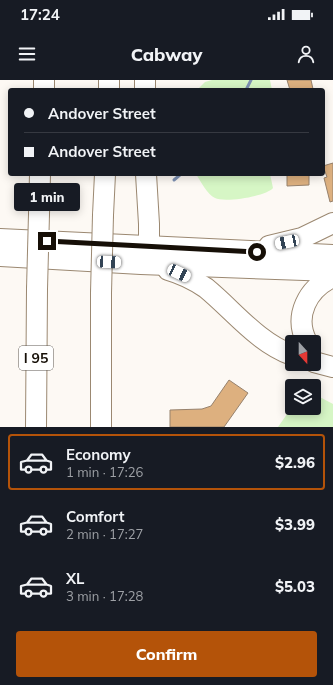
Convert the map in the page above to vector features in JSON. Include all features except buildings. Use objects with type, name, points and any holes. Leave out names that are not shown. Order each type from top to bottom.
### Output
[{"type":"highway","name":"I 95","points":[[36,427],[40,176]]},
{"type":"highway","points":[[101,427],[101,293],[105,176]]},
{"type":"highway","points":[[109,262],[135,256],[143,252],[149,246],[146,176]]},
{"type":"highway","points":[[226,250],[253,248],[287,242],[316,232],[333,223]]},
{"type":"highway","points":[[0,239],[333,255]]},
{"type":"highway","points":[[0,256],[140,264],[333,271]]},
{"type":"highway","points":[[140,264],[179,273],[196,281],[218,297],[262,339],[285,352]]},
{"type":"highway","points":[[304,335],[302,319],[304,307],[315,288],[333,277]]},
{"type":"green space","points":[[212,80],[270,80],[272,88],[199,88],[205,82]]},
{"type":"green space","points":[[197,176],[270,176],[273,188],[263,194],[227,200],[215,198],[204,188]]},
{"type":"green space","points":[[321,398],[333,404],[333,427],[278,427],[286,415],[321,415]]},
{"type":"waterway","points":[[247,88],[251,80]]},
{"type":"waterway","points":[[174,180],[179,176]]},
{"type":"route","points":[[47,241],[257,252]]}]
